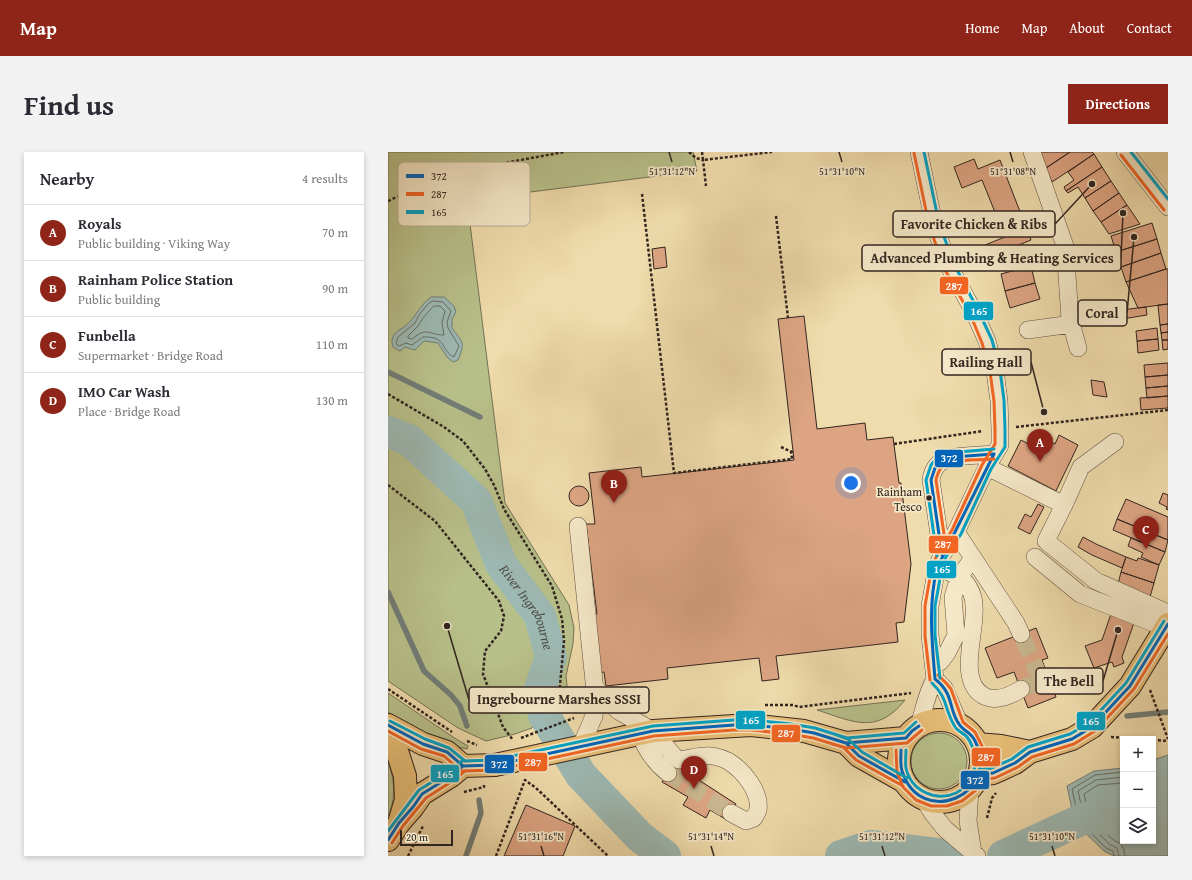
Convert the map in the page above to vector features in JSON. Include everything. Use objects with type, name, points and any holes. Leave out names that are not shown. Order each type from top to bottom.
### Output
[{"type":"main road","points":[[913,732],[901,749],[899,760],[905,782],[913,792],[923,798],[935,802],[948,801],[960,797],[974,782],[1002,770],[1030,752],[1072,739],[1092,727],[1130,686],[1167,622]]},
{"type":"main road","points":[[394,831],[422,794],[451,776],[463,766],[495,765],[647,733],[751,725],[804,731],[846,743],[913,732],[929,722],[939,720],[950,721],[960,725],[970,733],[977,744],[981,759],[974,782]]},
{"type":"main road","points":[[388,725],[423,744],[447,752],[463,766]]},
{"type":"main road","points":[[388,741],[398,754],[405,776],[406,800],[394,831]]},
{"type":"main road","points":[[846,743],[859,756],[905,782]]},
{"type":"main road","points":[[977,744],[1001,746],[1030,752]]},
{"type":"street","points":[[919,152],[934,224],[949,266],[975,314],[987,341],[995,371],[999,401],[1000,445],[991,460],[956,532],[939,561]]},
{"type":"street","points":[[1032,152],[1065,246],[1072,324],[1078,348]]},
{"type":"street","points":[[1125,152],[1168,208]]},
{"type":"street","points":[[1028,330],[1072,324]]},
{"type":"street","points":[[1115,442],[1081,468],[1046,541],[1096,581],[1167,622]]},
{"type":"street","points":[[960,725],[944,688],[934,672],[930,635],[930,606],[939,561],[931,480],[935,467],[951,457],[991,460],[1064,505]]},
{"type":"street","points":[[578,526],[596,701],[594,716],[581,746]]},
{"type":"street","points":[[956,532],[1016,623],[1021,634]]},
{"type":"street","points":[[1035,557],[1080,594],[1167,622]]},
{"type":"street","points":[[913,732],[934,672],[948,653],[956,635],[953,597],[959,577],[973,558]]},
{"type":"street","points":[[939,561],[959,577],[969,588],[974,606],[969,661],[972,682],[978,693],[988,698],[997,699],[1021,689]]},
{"type":"street","points":[[595,687],[604,698],[620,712],[679,760],[702,756],[712,756],[727,761],[737,768],[752,786],[757,797],[758,810],[754,818],[746,821],[731,813]]},
{"type":"street","points":[[647,733],[647,750],[668,773]]},
{"type":"street","points":[[974,782],[968,821],[975,854]]},
{"type":"street","points":[[923,798],[945,829],[975,854]]},
{"type":"path","points":[[510,162],[564,152]]},
{"type":"path","points":[[689,152],[696,158],[703,160],[772,152]]},
{"type":"path","points":[[702,152],[706,186]]},
{"type":"path","points":[[642,194],[674,473],[792,459],[792,452],[782,447]]},
{"type":"path","points":[[388,201],[398,197]]},
{"type":"path","points":[[776,216],[788,318]]},
{"type":"path","points":[[388,394],[444,427],[463,441],[485,469],[504,508],[552,586],[562,619],[564,642],[560,696],[580,715],[530,734]]},
{"type":"path","points":[[1014,428],[1168,410]]},
{"type":"path","points":[[894,444],[987,430]]},
{"type":"path","points":[[388,485],[435,521],[499,601],[504,616],[501,631],[485,651],[483,674],[503,727],[513,740]]},
{"type":"path","points":[[388,689],[455,734]]},
{"type":"path","points":[[793,705],[799,707],[917,693]]},
{"type":"path","points":[[1153,700],[1168,740],[1156,740]]},
{"type":"path","points":[[1106,737],[1120,738]]},
{"type":"path","points":[[462,738],[468,742],[481,746]]},
{"type":"path","points":[[496,856],[525,780],[536,788],[608,856]]},
{"type":"path","points":[[408,856],[424,826]]},
{"type":"green space","points":[[388,152],[693,152],[697,171],[530,192],[530,162],[398,162],[398,226],[470,226],[505,503],[569,605],[574,628],[573,644],[566,676],[569,705],[568,711],[535,720],[532,728],[515,734],[486,741],[458,728],[388,681]]},
{"type":"green space","points":[[388,693],[468,746],[467,749],[445,744],[420,733],[388,712]]},
{"type":"green space","points":[[905,700],[895,711],[885,718],[875,722],[864,723],[854,721],[817,710]]},
{"type":"green space","points":[[933,733],[945,733],[955,737],[963,745],[967,755],[967,767],[963,777],[955,785],[945,789],[933,789],[923,785],[915,777],[911,767],[911,755],[915,745],[923,737]]},
{"type":"green space","points":[[388,762],[394,789],[391,810],[388,816]]},
{"type":"water","points":[[431,297],[444,297],[454,306],[456,312],[452,319],[452,328],[462,342],[462,349],[458,360],[453,362],[447,357],[438,343],[424,341],[415,350],[405,347],[400,351],[393,347],[393,336],[409,322]]},
{"type":"water","points":[[1168,755],[1168,856],[1114,856],[1104,851],[1075,823],[1067,786],[1094,771],[1120,768],[1120,844],[1156,844],[1156,759]]},
{"type":"building","points":[[1041,152],[1070,152],[1046,168]]},
{"type":"building","points":[[1070,152],[1092,152],[1094,154],[1052,182],[1046,168]]},
{"type":"building","points":[[1094,154],[1102,167],[1066,191],[1064,187],[1074,180],[1068,172]]},
{"type":"building","points":[[974,159],[978,169],[1000,160],[1031,240],[1009,249],[1013,258],[993,266],[985,245],[1005,237],[982,180],[962,188],[954,167]]},
{"type":"building","points":[[1102,167],[1111,181],[1085,198],[1078,187],[1068,193],[1066,191]]},
{"type":"building","points":[[1111,181],[1119,193],[1093,211],[1085,198]]},
{"type":"building","points":[[1119,193],[1127,205],[1101,222],[1093,211]]},
{"type":"building","points":[[1127,205],[1140,224],[1109,234],[1101,222]]},
{"type":"building","points":[[1152,223],[1157,239],[1116,252],[1111,236]]},
{"type":"building","points":[[1157,239],[1161,253],[1121,267],[1116,252]]},
{"type":"building","points":[[665,247],[667,267],[654,269],[652,249]]},
{"type":"building","points":[[1161,253],[1166,269],[1126,282],[1121,267]]},
{"type":"building","points":[[1031,266],[1035,283],[1005,291],[1001,274]]},
{"type":"building","points":[[1168,269],[1168,304],[1138,308],[1126,282]]},
{"type":"building","points":[[1035,283],[1040,299],[1010,308],[1005,291]]},
{"type":"building","points":[[1168,304],[1168,324],[1160,325],[1158,305]]},
{"type":"building","points":[[1146,307],[1147,315],[1122,319],[1121,310]]},
{"type":"building","points":[[804,316],[817,429],[865,423],[867,440],[893,437],[899,483],[901,483],[911,564],[904,622],[896,623],[898,642],[776,656],[779,679],[762,681],[759,658],[667,668],[668,679],[606,686],[604,672],[599,673],[593,615],[597,614],[586,524],[595,524],[589,473],[641,467],[642,477],[794,460],[778,319]]},
{"type":"building","points":[[1168,324],[1168,332],[1161,333],[1160,325]]},
{"type":"building","points":[[1157,328],[1158,339],[1137,341],[1136,331]]},
{"type":"building","points":[[1168,332],[1168,340],[1162,340],[1161,333]]},
{"type":"building","points":[[1158,339],[1159,350],[1138,353],[1137,341]]},
{"type":"building","points":[[1162,340],[1168,340],[1168,349],[1163,350]]},
{"type":"building","points":[[1168,363],[1168,375],[1145,377],[1144,365]]},
{"type":"building","points":[[1168,375],[1168,386],[1146,388],[1145,377]]},
{"type":"building","points":[[1091,380],[1104,382],[1107,397],[1093,395]]},
{"type":"building","points":[[1168,386],[1168,396],[1147,398],[1146,388]]},
{"type":"building","points":[[1168,396],[1168,408],[1141,410],[1140,398]]},
{"type":"building","points":[[1059,435],[1078,445],[1056,491],[1008,466],[1021,440],[1036,448],[1042,437],[1055,444]]},
{"type":"building","points":[[579,486],[586,489],[589,496],[586,503],[579,506],[572,503],[569,496],[572,489]]},
{"type":"building","points":[[1163,493],[1168,495],[1168,510],[1166,509],[1167,507],[1159,503]]},
{"type":"building","points":[[1126,499],[1168,517],[1168,540],[1117,519]]},
{"type":"building","points":[[1038,504],[1044,507],[1030,534],[1018,528],[1025,514],[1031,517]]},
{"type":"building","points":[[1117,519],[1168,540],[1165,552],[1113,530]]},
{"type":"building","points":[[1083,537],[1126,557],[1122,568],[1078,547]]},
{"type":"building","points":[[1131,538],[1165,552],[1159,565],[1141,557],[1143,553],[1128,546]]},
{"type":"building","points":[[1126,557],[1137,561],[1138,558],[1159,565],[1154,583],[1121,572]]},
{"type":"building","points":[[1121,572],[1154,583],[1150,597],[1118,584]]},
{"type":"building","points":[[1112,611],[1135,620],[1122,657],[1124,663],[1114,667],[1112,662],[1094,668],[1085,646],[1102,640]]},
{"type":"building","points":[[1036,628],[1048,658],[1042,660],[1056,697],[1028,708],[1014,672],[997,678],[985,648]]},
{"type":"building","points":[[674,764],[736,804],[727,820],[710,810],[706,818],[683,805],[688,797],[662,782]]},
{"type":"building","points":[[526,805],[575,826],[563,856],[504,856]]},
{"type":"waterway","points":[[388,372],[480,417]]},
{"type":"waterway","name":"River Ingrebourne","points":[[388,432],[409,440],[476,501],[501,564],[540,616],[551,657],[541,686],[544,715],[581,775],[640,837],[665,856]]},
{"type":"waterway","points":[[388,592],[424,671],[451,695],[460,706],[467,726]]},
{"type":"waterway","points":[[1127,716],[1168,712]]},
{"type":"waterway","points":[[466,856],[481,813],[479,800]]},
{"type":"waterway","name":"River Ingrebourne","points":[[1003,856],[1085,818],[1120,819]]},
{"type":"waterway","name":"River Ingrebourne","points":[[841,856],[871,846],[953,856]]},
{"type":"tunnel","points":[[1021,634],[1041,680],[1021,689]]},
{"type":"tunnel","points":[[668,773],[731,813]]},
{"type":"transit line","name":"165","points":[[924,152],[939,223],[954,264],[992,340],[1000,370],[1004,400],[1005,429],[1005,447],[991,469],[961,534],[946,557],[942,568],[935,606],[935,635],[940,678]]},
{"type":"transit line","name":"165","points":[[1131,152],[1168,199]]},
{"type":"transit line","name":"287","points":[[914,153],[929,225],[944,268],[971,316],[982,343],[990,372],[994,401],[995,429],[995,444],[982,465],[952,530],[932,566],[925,606],[925,636],[930,680]]},
{"type":"transit line","name":"287","points":[[1121,155],[1164,210]]},
{"type":"transit line","name":"165","points":[[937,556],[926,480],[931,465],[935,460],[946,454],[994,449]]},
{"type":"transit line","name":"372","points":[[942,555],[931,480],[935,468],[942,461],[953,457],[994,454]]},
{"type":"transit line","name":"372","points":[[935,679],[932,637],[932,596],[937,568],[994,454]]},
{"type":"transit line","name":"287","points":[[947,554],[936,480],[939,471],[946,465],[959,461],[994,459]]},
{"type":"transit line","name":"165","points":[[978,770],[992,768],[1012,759],[1028,747],[1070,734],[1089,723],[1126,683],[1164,621]]},
{"type":"transit line","name":"372","points":[[979,775],[993,773],[1015,763],[1030,752],[1072,739],[1092,727],[1130,686],[1168,624]]},
{"type":"transit line","name":"287","points":[[980,780],[995,778],[1018,767],[1032,757],[1074,744],[1095,731],[1134,689],[1168,634]]},
{"type":"transit line","name":"287","points":[[896,750],[897,772],[903,787],[916,800],[931,806],[947,806],[962,801],[976,790],[985,769],[986,758],[984,750],[975,732],[963,722],[951,689],[938,675]]},
{"type":"transit line","name":"372","points":[[901,750],[902,771],[912,789],[925,799],[941,801],[956,798],[969,789],[978,776],[980,760],[975,741],[957,720],[953,713],[945,689],[935,679]]},
{"type":"transit line","name":"165","points":[[906,750],[906,766],[913,783],[925,792],[933,795],[940,796],[956,793],[966,785],[973,772],[976,757],[971,743],[967,737],[955,727],[941,694],[932,683]]},
{"type":"transit line","name":"165","points":[[388,831],[419,790],[448,772],[462,761],[494,760],[653,726],[751,720],[815,728],[847,738],[904,733],[916,722]]},
{"type":"transit line","name":"165","points":[[390,721],[425,739],[449,748],[465,761],[495,760]]},
{"type":"transit line","name":"372","points":[[388,725],[423,744],[447,752],[463,766],[495,765]]},
{"type":"transit line","name":"372","points":[[388,840],[399,823],[422,794],[451,776],[463,766],[495,765],[653,731],[751,725],[814,733],[846,743],[906,738],[919,726]]},
{"type":"transit line","name":"287","points":[[392,843],[403,826],[426,798],[465,771],[496,770],[654,736],[751,730],[813,738],[846,748],[907,743],[922,730]]},
{"type":"transit line","name":"287","points":[[388,731],[421,749],[444,756],[461,771],[495,770]]},
{"type":"transit line","name":"165","points":[[834,734],[848,739],[862,752],[907,778]]},
{"type":"transit line","name":"372","points":[[833,739],[846,743],[859,756],[905,782]]},
{"type":"transit line","name":"287","points":[[832,744],[843,747],[856,760],[903,786]]},
{"type":"place","name":"Favorite Chicken & Ribs","points":[[1092,184]]},
{"type":"place","name":"Advanced Plumbing & Heating Services","points":[[1123,213]]},
{"type":"place","name":"Coral","points":[[1134,237]]},
{"type":"place","name":"Railing Hall","points":[[1044,412]]},
{"type":"place","name":"Royals","points":[[1040,462]]},
{"type":"place","name":"Rainham Tesco","points":[[929,498]]},
{"type":"place","name":"Rainham Police Station","points":[[614,503]]},
{"type":"place","name":"Funbella","points":[[1146,549]]},
{"type":"place","name":"Ingrebourne Marshes SSSI","points":[[447,626]]},
{"type":"place","name":"The Bell","points":[[1118,630]]},
{"type":"place","name":"IMO Car Wash","points":[[694,789]]}]
